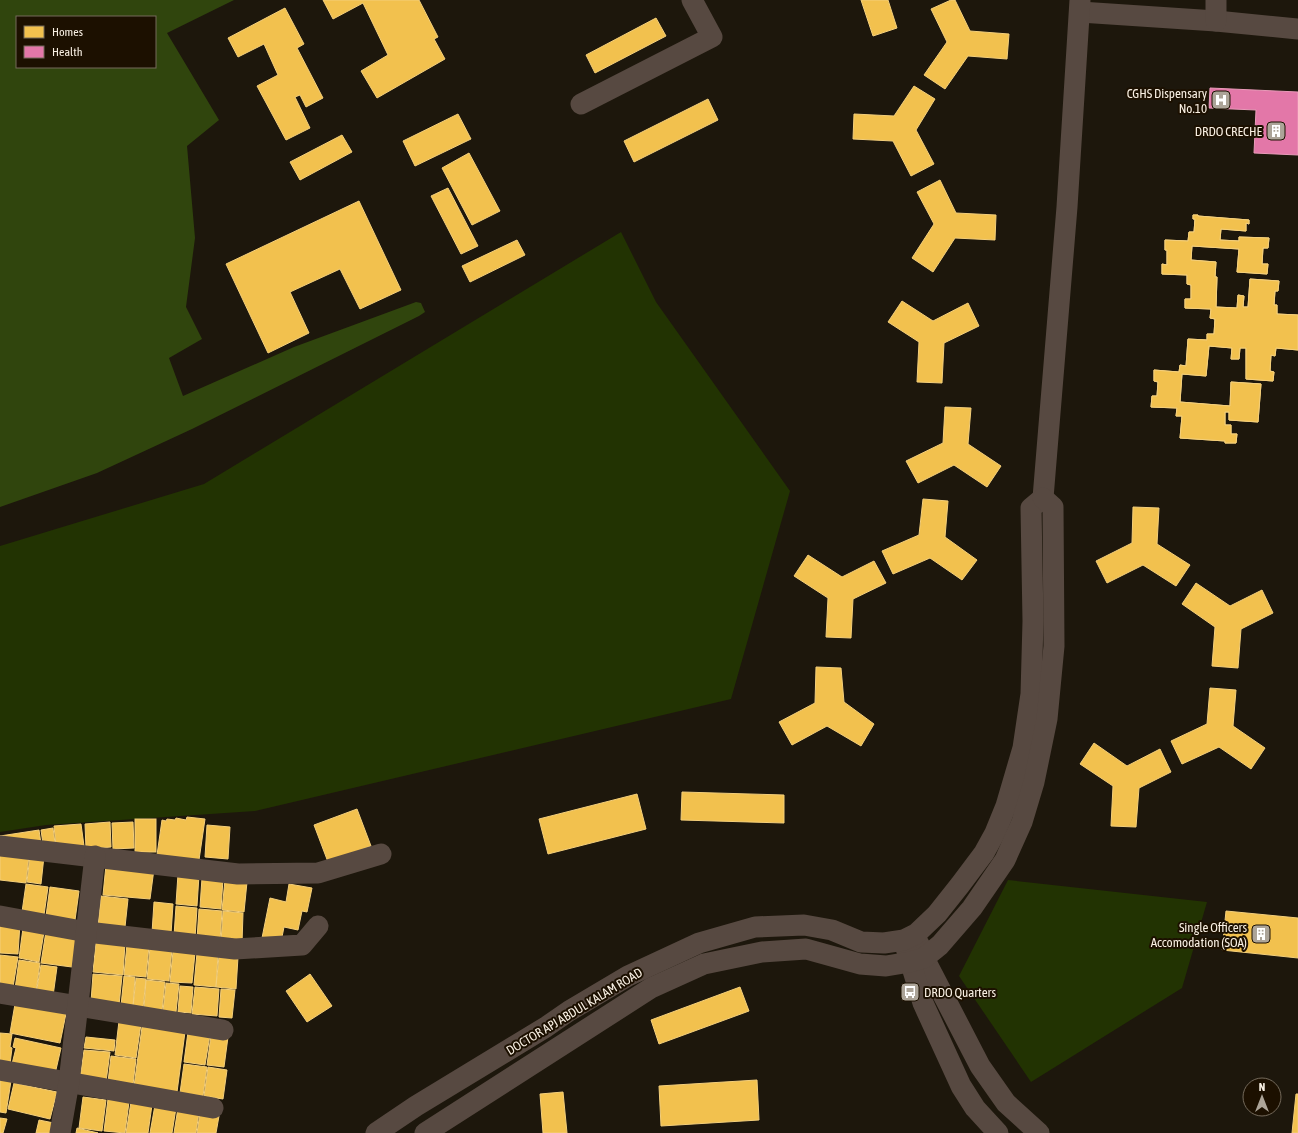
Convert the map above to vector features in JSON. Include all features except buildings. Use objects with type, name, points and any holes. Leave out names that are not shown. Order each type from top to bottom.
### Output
[{"type":"street","points":[[581,104],[712,37],[692,0]]},
{"type":"street","points":[[1216,0],[1216,21]]},
{"type":"street","points":[[998,1133],[975,1108],[961,1086],[922,1003],[917,960],[910,937],[937,914],[984,853],[1006,806],[1023,748],[1031,694],[1031,508],[1043,498],[1068,207],[1080,6],[1298,29]]},
{"type":"street","points":[[425,1133],[651,988],[704,964],[762,952],[806,949],[860,964],[886,966],[917,960],[940,945],[972,908],[1005,860],[1022,822],[1034,782],[1047,718],[1054,646],[1053,507],[1043,498]]},
{"type":"street","points":[[1032,581],[1053,580]]},
{"type":"street","points":[[0,846],[238,874],[318,873],[381,854]]},
{"type":"street","points":[[60,1133],[69,1082],[95,856]]},
{"type":"street","points":[[0,916],[19,918],[87,932],[235,949],[302,946],[318,926]]},
{"type":"street","name":"DOCTOR APJ ABDUL KALAM ROAD","points":[[376,1133],[416,1106],[546,1027],[569,1010],[628,976],[699,943],[755,927],[804,925],[832,930],[862,942],[884,943],[910,937]]},
{"type":"street","points":[[917,960],[932,972],[980,1066],[1006,1103],[1039,1133]]},
{"type":"street","points":[[0,993],[223,1030]]},
{"type":"street","points":[[0,1070],[213,1108]]},
{"type":"green space","points":[[0,0],[234,0],[167,33],[219,120],[187,146],[195,238],[186,307],[202,339],[169,358],[183,396],[294,347],[416,302],[421,303],[425,312],[192,429],[97,473],[0,507]]},
{"type":"green space","points":[[621,232],[656,302],[790,491],[731,699],[255,811],[46,825],[0,832],[0,546],[204,484]]},
{"type":"green space","points":[[1008,880],[1207,902],[1182,988],[1031,1082],[959,976]]},
{"type":"place","name":"CGHS Dispensary No.10","points":[[1221,100]]},
{"type":"place","name":"DRDO CRECHE","points":[[1276,131]]},
{"type":"place","name":"Single Officers Accomodation (SOA)","points":[[1261,934]]},
{"type":"place","name":"DRDO Quarters","points":[[910,992]]}]
